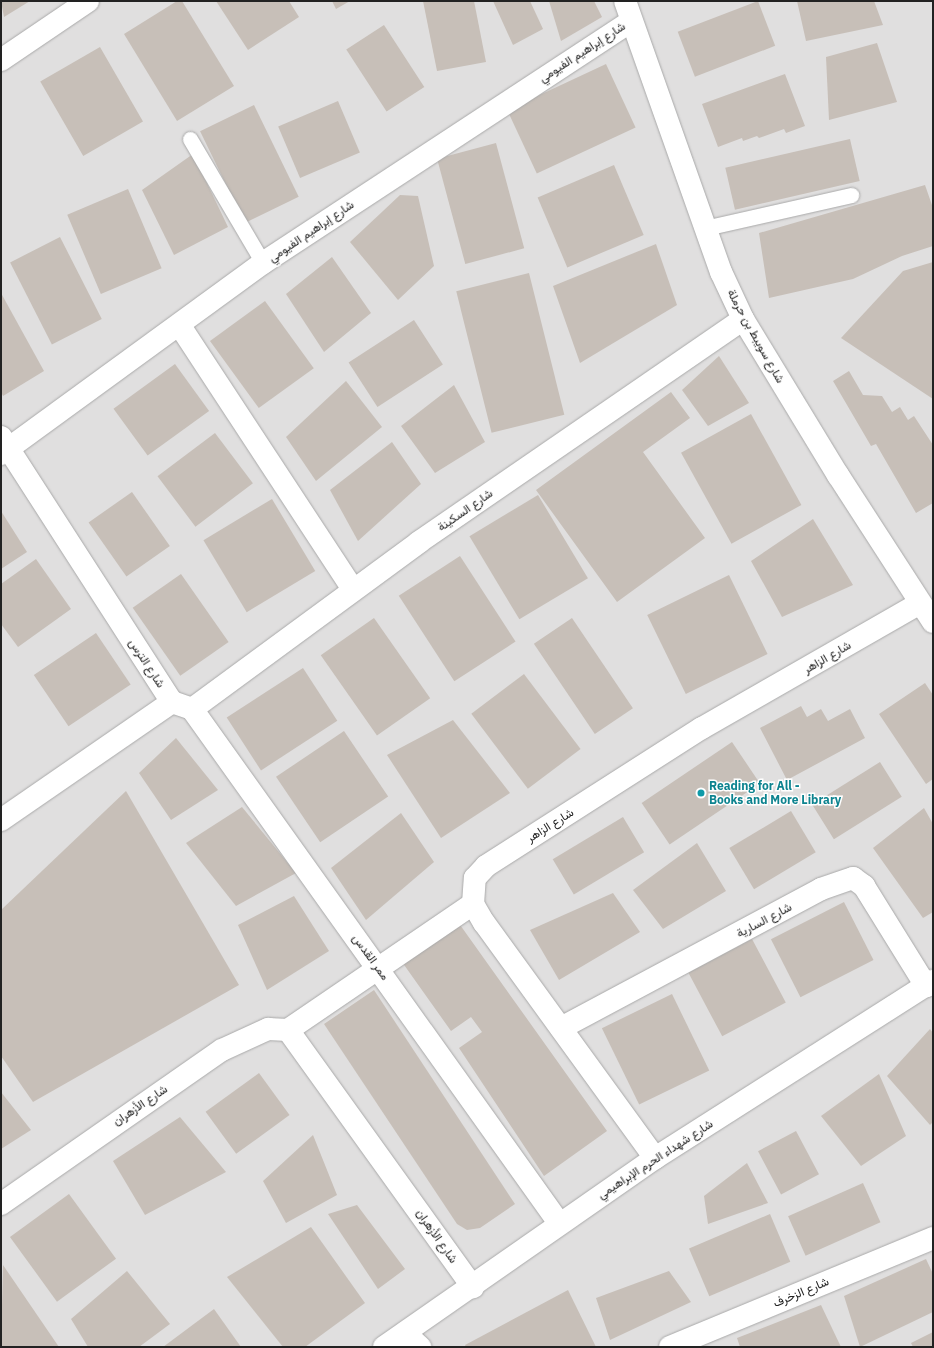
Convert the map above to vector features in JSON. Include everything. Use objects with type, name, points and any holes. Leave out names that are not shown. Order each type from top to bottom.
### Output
[{"type":"street","points":[[1,60],[88,1]]},
{"type":"street","name":"شارع سويبط بن حرملة","points":[[628,11],[721,272],[743,319],[920,604],[933,622]]},
{"type":"street","name":"شارع إبراهيم الفيومي","points":[[4,446],[180,326],[263,263],[628,11]]},
{"type":"street","name":"شارع السكينة","points":[[182,706],[743,319]]},
{"type":"street","points":[[180,326],[353,588]]},
{"type":"street","name":"شارع الترس","points":[[4,446],[182,706]]},
{"type":"street","name":"شارع الزاهر","points":[[473,904],[475,878],[486,866],[702,728],[920,604]]},
{"type":"street","points":[[1,820],[182,706]]},
{"type":"street","name":"ممر القدس","points":[[182,706],[379,968],[559,1223]]},
{"type":"street","name":"شارع السارية","points":[[561,1028],[821,889],[854,878],[864,886],[930,983]]},
{"type":"street","points":[[288,1030],[473,904],[484,923],[655,1158]]},
{"type":"street","name":"شارع شهداء الحرم الإبراهيمي","points":[[384,1347],[412,1340],[473,1286],[559,1223],[655,1158],[930,983]]},
{"type":"street","name":"شارع الأزهران","points":[[1,1204],[222,1050],[268,1029],[288,1030],[473,1286]]},
{"type":"street","name":"شارع الزخرف","points":[[670,1347],[933,1238]]},
{"type":"lane","points":[[190,139],[263,263]]},
{"type":"lane","points":[[705,228],[851,196]]},
{"type":"shaded area","points":[[1,1],[933,1],[933,1347],[1,1347]]},
{"type":"building","points":[[1,1],[30,1],[4,17]]},
{"type":"building","points":[[177,1],[182,1],[234,86],[177,121],[124,34]]},
{"type":"building","points":[[216,1],[289,1],[299,17],[248,50]]},
{"type":"building","points":[[332,1],[350,1],[336,9]]},
{"type":"building","points":[[423,1],[474,1],[486,62],[437,71]]},
{"type":"building","points":[[493,1],[530,1],[543,29],[513,45]]},
{"type":"building","points":[[549,1],[594,1],[602,17],[561,41]]},
{"type":"building","points":[[758,1],[775,46],[695,77],[678,32]]},
{"type":"building","points":[[797,1],[874,1],[883,25],[806,41]]},
{"type":"building","points":[[384,25],[424,87],[387,112],[346,50]]},
{"type":"building","points":[[877,43],[897,102],[829,120],[826,57]]},
{"type":"building","points":[[100,47],[143,121],[83,156],[40,82]]},
{"type":"building","points":[[606,64],[636,127],[537,174],[507,110]]},
{"type":"building","points":[[785,74],[805,126],[786,133],[784,129],[759,138],[757,136],[743,141],[742,138],[718,147],[702,104]]},
{"type":"building","points":[[338,101],[360,153],[300,178],[278,126]]},
{"type":"building","points":[[254,105],[299,197],[245,223],[200,131]]},
{"type":"building","points":[[850,139],[860,181],[735,210],[725,168]]},
{"type":"building","points":[[496,143],[524,248],[465,264],[437,159]]},
{"type":"building","points":[[193,154],[228,227],[174,255],[142,190]]},
{"type":"building","points":[[614,165],[644,235],[567,267],[538,197]]},
{"type":"building","points":[[925,185],[933,208],[933,246],[902,256],[853,279],[769,298],[759,233]]},
{"type":"building","points":[[128,189],[162,268],[101,294],[67,215]]},
{"type":"building","points":[[400,195],[418,196],[434,266],[398,300],[350,242]]},
{"type":"building","points":[[60,237],[102,319],[52,344],[10,262]]},
{"type":"building","points":[[656,244],[677,305],[580,363],[553,286]]},
{"type":"building","points":[[332,257],[371,313],[324,352],[286,294]]},
{"type":"building","points":[[933,262],[933,399],[841,338],[903,271]]},
{"type":"building","points":[[529,273],[564,415],[492,433],[456,291]]},
{"type":"building","points":[[1,293],[44,371],[3,396],[1,392]]},
{"type":"building","points":[[265,301],[314,368],[259,408],[210,341]]},
{"type":"building","points":[[414,320],[443,364],[377,407],[349,362]]},
{"type":"building","points":[[719,356],[749,403],[708,426],[682,390]]},
{"type":"building","points":[[175,364],[209,411],[148,456],[114,409]]},
{"type":"building","points":[[849,371],[863,395],[882,396],[892,412],[900,407],[908,420],[914,416],[933,445],[933,503],[916,513],[876,444],[871,446],[833,381]]},
{"type":"building","points":[[346,381],[382,427],[316,481],[286,437]]},
{"type":"building","points":[[454,385],[485,442],[435,473],[401,426]]},
{"type":"building","points":[[671,392],[690,418],[643,452],[705,538],[617,602],[536,490]]},
{"type":"building","points":[[751,414],[801,505],[731,544],[681,453]]},
{"type":"building","points":[[215,433],[253,483],[195,527],[157,476]]},
{"type":"building","points":[[392,442],[421,484],[358,541],[330,490]]},
{"type":"building","points":[[132,492],[170,546],[126,576],[89,522]]},
{"type":"building","points":[[538,495],[588,578],[519,619],[469,536]]},
{"type":"building","points":[[272,499],[315,571],[247,612],[203,540]]},
{"type":"building","points":[[1,511],[27,552],[1,569]]},
{"type":"building","points":[[813,519],[853,585],[782,617],[751,561]]},
{"type":"building","points":[[460,556],[516,642],[454,681],[399,596]]},
{"type":"building","points":[[36,559],[71,609],[18,647],[1,624],[1,584]]},
{"type":"building","points":[[181,574],[229,642],[180,676],[133,608]]},
{"type":"building","points":[[729,575],[768,654],[686,694],[647,615]]},
{"type":"building","points":[[374,618],[430,698],[377,736],[321,655]]},
{"type":"building","points":[[572,618],[633,708],[595,734],[534,644]]},
{"type":"building","points":[[96,633],[131,684],[68,726],[34,675]]},
{"type":"building","points":[[303,668],[337,721],[261,770],[227,718]]},
{"type":"building","points":[[524,674],[581,749],[528,789],[471,714]]},
{"type":"building","points":[[925,683],[933,695],[933,779],[926,784],[879,714]]},
{"type":"building","points":[[801,706],[807,717],[821,709],[828,721],[850,709],[865,738],[787,780],[760,728]]},
{"type":"building","points":[[453,720],[510,793],[441,838],[387,755]]},
{"type":"building","points":[[344,731],[388,796],[320,842],[276,777]]},
{"type":"building","points":[[176,738],[218,790],[171,820],[139,773]]},
{"type":"building","name":"Reading for All - Books and More Library","points":[[732,742],[760,783],[670,844],[642,803]]},
{"type":"building","points":[[880,762],[902,797],[834,839],[812,804]]},
{"type":"building","points":[[126,791],[239,985],[33,1102],[1,1056],[1,910]]},
{"type":"building","points":[[242,807],[296,873],[236,906],[186,843]]},
{"type":"building","points":[[924,808],[933,824],[933,912],[923,918],[873,848]]},
{"type":"building","points":[[791,811],[816,852],[754,889],[729,848]]},
{"type":"building","points":[[401,813],[434,862],[366,920],[331,868]]},
{"type":"building","points":[[623,817],[644,852],[574,894],[553,859]]},
{"type":"building","points":[[697,843],[726,891],[663,929],[633,890]]},
{"type":"building","points":[[613,893],[640,932],[559,980],[530,930]]},
{"type":"building","points":[[294,896],[329,951],[267,990],[238,925]]},
{"type":"building","points":[[844,902],[874,960],[800,997],[771,939]]},
{"type":"building","points":[[458,922],[607,1131],[544,1176],[459,1048],[482,1032],[471,1017],[451,1031],[402,962]]},
{"type":"building","points":[[752,939],[786,1003],[722,1036],[688,973]]},
{"type":"building","points":[[374,990],[515,1204],[480,1228],[467,1230],[457,1224],[324,1024]]},
{"type":"building","points":[[672,994],[709,1070],[639,1105],[602,1028]]},
{"type":"building","points":[[930,1029],[933,1033],[933,1122],[930,1125],[887,1076]]},
{"type":"building","points":[[259,1073],[290,1115],[236,1154],[206,1112]]},
{"type":"building","points":[[879,1074],[906,1136],[861,1166],[821,1116]]},
{"type":"building","points":[[1,1092],[31,1130],[1,1149]]},
{"type":"building","points":[[180,1117],[226,1172],[145,1215],[113,1161]]},
{"type":"building","points":[[796,1131],[819,1174],[781,1194],[758,1151]]},
{"type":"building","points":[[313,1135],[337,1195],[286,1223],[263,1181]]},
{"type":"building","points":[[747,1163],[768,1203],[708,1224],[704,1196]]},
{"type":"building","points":[[863,1183],[880,1222],[806,1256],[788,1216]]},
{"type":"building","points":[[69,1194],[116,1259],[57,1302],[10,1237]]},
{"type":"building","points":[[357,1205],[405,1269],[378,1289],[328,1214]]},
{"type":"building","points":[[770,1214],[790,1262],[709,1296],[689,1248]]},
{"type":"building","points":[[311,1227],[365,1303],[305,1347],[283,1347],[227,1277]]},
{"type":"building","points":[[926,1259],[933,1274],[933,1312],[860,1347],[844,1296]]},
{"type":"building","points":[[3,1265],[59,1347],[1,1347]]},
{"type":"building","points":[[127,1271],[170,1324],[139,1347],[88,1347],[71,1319]]},
{"type":"building","points":[[669,1271],[691,1302],[610,1340],[596,1298]]},
{"type":"building","points":[[568,1290],[596,1347],[466,1347],[465,1345]]},
{"type":"building","points":[[821,1305],[841,1347],[740,1347],[737,1338]]},
{"type":"building","points":[[214,1309],[241,1347],[163,1347]]},
{"type":"building","points":[[933,1332],[933,1347],[913,1347],[911,1343]]},
{"type":"place","name":"Reading for All - Books and More Library","points":[[701,793]]}]
